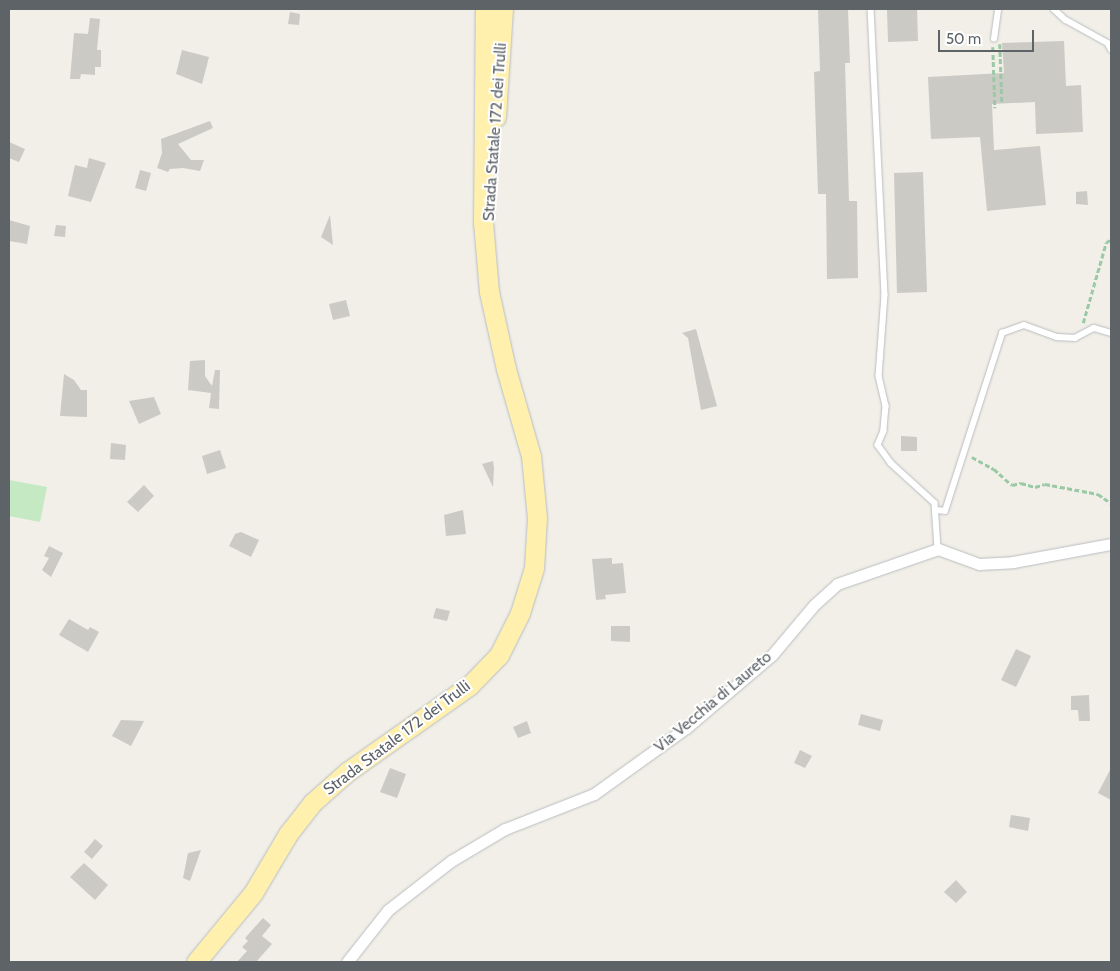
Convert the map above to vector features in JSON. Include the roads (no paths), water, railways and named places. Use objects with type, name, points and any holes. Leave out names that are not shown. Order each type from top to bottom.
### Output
[{"type":"main road","name":"Strada Statale 172 dei Trulli","points":[[196,962],[253,893],[288,834],[312,803],[347,772],[470,686],[499,655],[520,613],[534,568],[537,518],[530,456],[506,369],[488,292],[487,256],[483,222],[485,9]]},
{"type":"main road","name":"Strada Statale 172 dei Trulli","points":[[487,256],[503,9]]},
{"type":"street","points":[[938,549],[979,564],[1013,562],[1111,544]]},
{"type":"street","name":"Via Vecchia di Laureto","points":[[347,962],[388,910],[451,861],[505,829],[594,794],[686,728],[772,655],[814,605],[837,584],[938,549]]},
{"type":"lane","points":[[871,9],[885,295],[879,376],[886,406],[884,431],[878,445],[891,463],[935,503],[938,549]]},
{"type":"lane","points":[[994,37],[998,9]]},
{"type":"lane","points":[[1054,9],[1066,20],[1108,43],[1111,49]]},
{"type":"lane","points":[[936,510],[945,511],[1002,333],[1024,325],[1057,337],[1075,338],[1094,328],[1111,333]]}]
